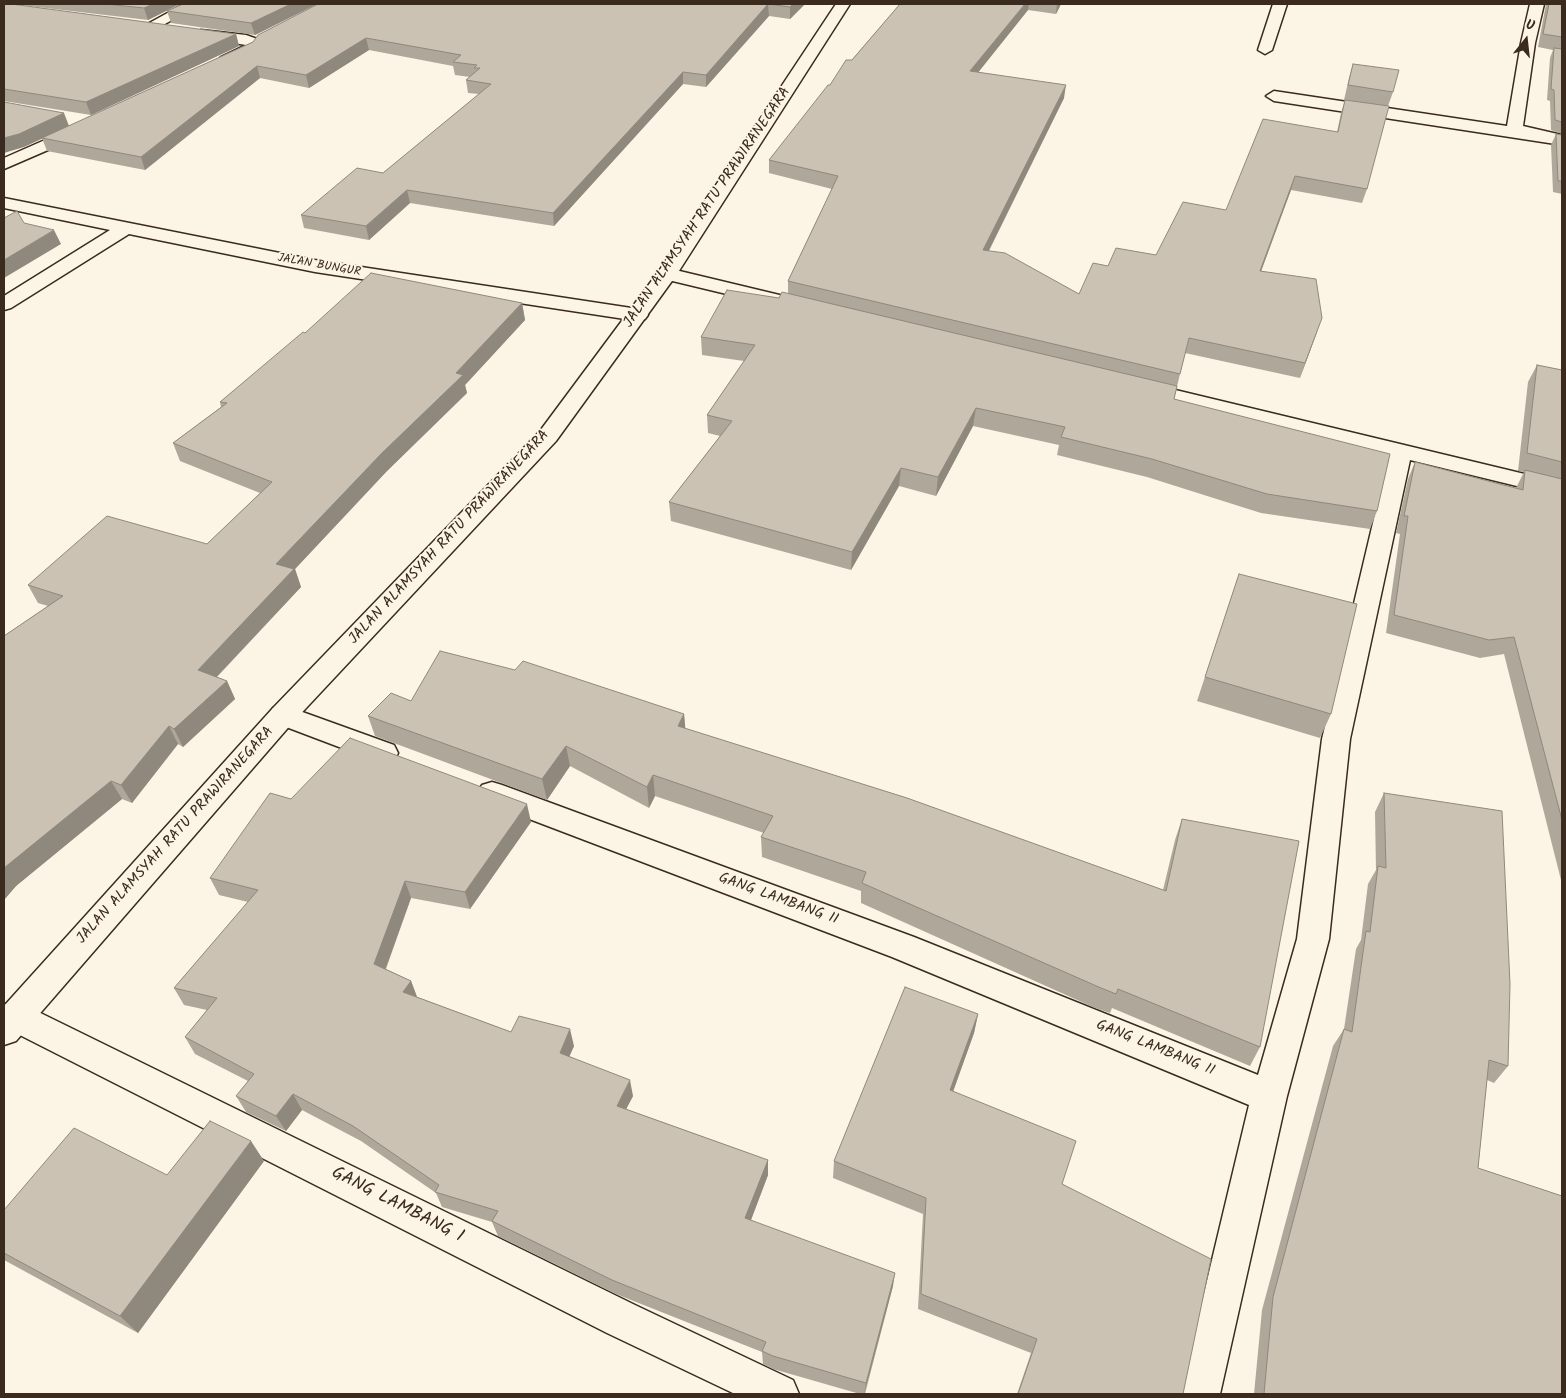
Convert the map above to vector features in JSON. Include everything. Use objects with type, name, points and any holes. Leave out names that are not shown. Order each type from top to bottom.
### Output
[{"type":"street","points":[[149,27],[194,4]]},
{"type":"street","name":"JALAN ALAMSYAH RATU PRAWIRANEGARA","points":[[10,1023],[283,715],[548,436],[667,274],[843,4]]},
{"type":"street","points":[[1265,50],[1280,4]]},
{"type":"street","points":[[1524,133],[1515,128],[1528,43],[1537,4]]},
{"type":"street","points":[[129,24],[246,40],[255,44]]},
{"type":"street","points":[[216,65],[251,49],[255,44],[272,35]]},
{"type":"street","points":[[1274,96],[1562,140]]},
{"type":"street","points":[[4,164],[94,123],[67,118]]},
{"type":"street","name":"JALAN BUNGUR","points":[[4,203],[315,266],[638,315]]},
{"type":"street","points":[[4,304],[126,228]]},
{"type":"street","points":[[667,274],[802,306]]},
{"type":"street","points":[[1121,383],[1562,490]]},
{"type":"street","points":[[1200,1394],[1269,1096],[1313,939],[1336,739],[1401,451]]},
{"type":"street","points":[[283,715],[413,764]]},
{"type":"street","name":"GANG LAMBANG II","points":[[468,784],[903,947],[1269,1096]]},
{"type":"street","name":"GANG LAMBANG 1","points":[[10,1023],[779,1394]]},
{"type":"building","points":[[4,4],[236,34],[86,102],[4,89]]},
{"type":"building","points":[[105,4],[153,4],[144,8]]},
{"type":"building","points":[[183,4],[291,4],[251,23],[167,11]]},
{"type":"building","points":[[318,4],[768,4],[706,75],[683,72],[553,213],[407,190],[366,226],[301,215],[357,168],[383,173],[491,84],[466,80],[480,68],[474,68],[477,65],[453,62],[461,55],[366,38],[306,75],[257,66],[141,157],[42,138],[253,42],[258,35]]},
{"type":"building","points":[[768,4],[793,4],[790,7]]},
{"type":"building","points":[[900,4],[1025,4],[970,71],[1066,85],[983,250],[1005,253],[1079,294],[1093,263],[1108,266],[1116,248],[1156,255],[1183,202],[1226,210],[1263,119],[1338,132],[1345,100],[1389,106],[1367,189],[1295,176],[1260,271],[1316,279],[1322,318],[1305,363],[1189,338],[1180,374],[788,281],[838,176],[769,160],[828,85],[830,85],[846,60],[852,60]]},
{"type":"building","points":[[1549,4],[1562,4],[1562,37],[1543,34]]},
{"type":"building","points":[[1554,48],[1562,49],[1562,122],[1555,120],[1554,90],[1551,89]]},
{"type":"building","points":[[1353,64],[1399,70],[1393,92],[1348,85]]},
{"type":"building","points":[[4,102],[64,113],[19,134],[4,138]]},
{"type":"building","points":[[1556,134],[1562,135],[1562,181],[1558,181]]},
{"type":"building","points":[[17,211],[24,223],[54,230],[4,260],[4,218]]},
{"type":"building","points":[[371,273],[522,303],[456,373],[463,375],[382,453],[276,564],[294,569],[198,670],[227,681],[174,729],[169,726],[121,785],[111,781],[4,868],[4,636],[63,596],[28,585],[107,516],[207,544],[272,482],[173,443],[227,403],[220,402],[303,332],[305,333]]},
{"type":"building","points":[[727,290],[779,298],[782,292],[1177,386],[1174,399],[1390,454],[1377,511],[1267,494],[1152,459],[1061,437],[1065,427],[976,408],[938,477],[901,468],[852,552],[669,502],[732,421],[707,415],[755,345],[701,337]]},
{"type":"building","points":[[1537,365],[1562,370],[1562,462],[1527,453]]},
{"type":"building","points":[[1415,462],[1523,490],[1525,470],[1562,479],[1562,820],[1514,637],[1489,640],[1394,615],[1408,516],[1404,516]]},
{"type":"building","points":[[1239,574],[1357,604],[1331,714],[1205,677]]},
{"type":"building","points":[[440,651],[515,670],[523,661],[684,714],[678,726],[907,798],[1166,891],[1182,819],[1299,841],[1260,1047],[1118,989],[1116,994],[1101,988],[862,883],[866,872],[761,837],[773,816],[653,775],[647,787],[566,746],[542,779],[368,716],[391,693],[411,701]]},
{"type":"building","points":[[350,738],[527,804],[465,892],[405,881],[374,964],[411,981],[403,992],[511,1032],[519,1016],[570,1029],[560,1053],[630,1080],[617,1106],[768,1160],[745,1218],[895,1273],[866,1383],[773,1356],[762,1351],[766,1342],[612,1280],[492,1221],[498,1211],[435,1192],[439,1185],[353,1126],[293,1094],[276,1116],[236,1096],[254,1074],[185,1037],[217,998],[174,988],[258,890],[210,878],[270,793],[291,799]]},
{"type":"building","points":[[1384,793],[1502,811],[1510,984],[1508,1066],[1489,1060],[1478,1168],[1562,1196],[1562,1394],[1264,1394],[1273,1297],[1344,1029],[1352,1032],[1366,931],[1370,932],[1378,866],[1386,868]]},
{"type":"building","points":[[905,987],[978,1014],[950,1090],[1076,1141],[1062,1184],[1211,1259],[1183,1394],[1018,1394],[1037,1339],[921,1294],[926,1198],[834,1161]]},
{"type":"building","points":[[210,1121],[251,1141],[120,1316],[4,1253],[4,1210],[74,1128],[167,1175]]}]
